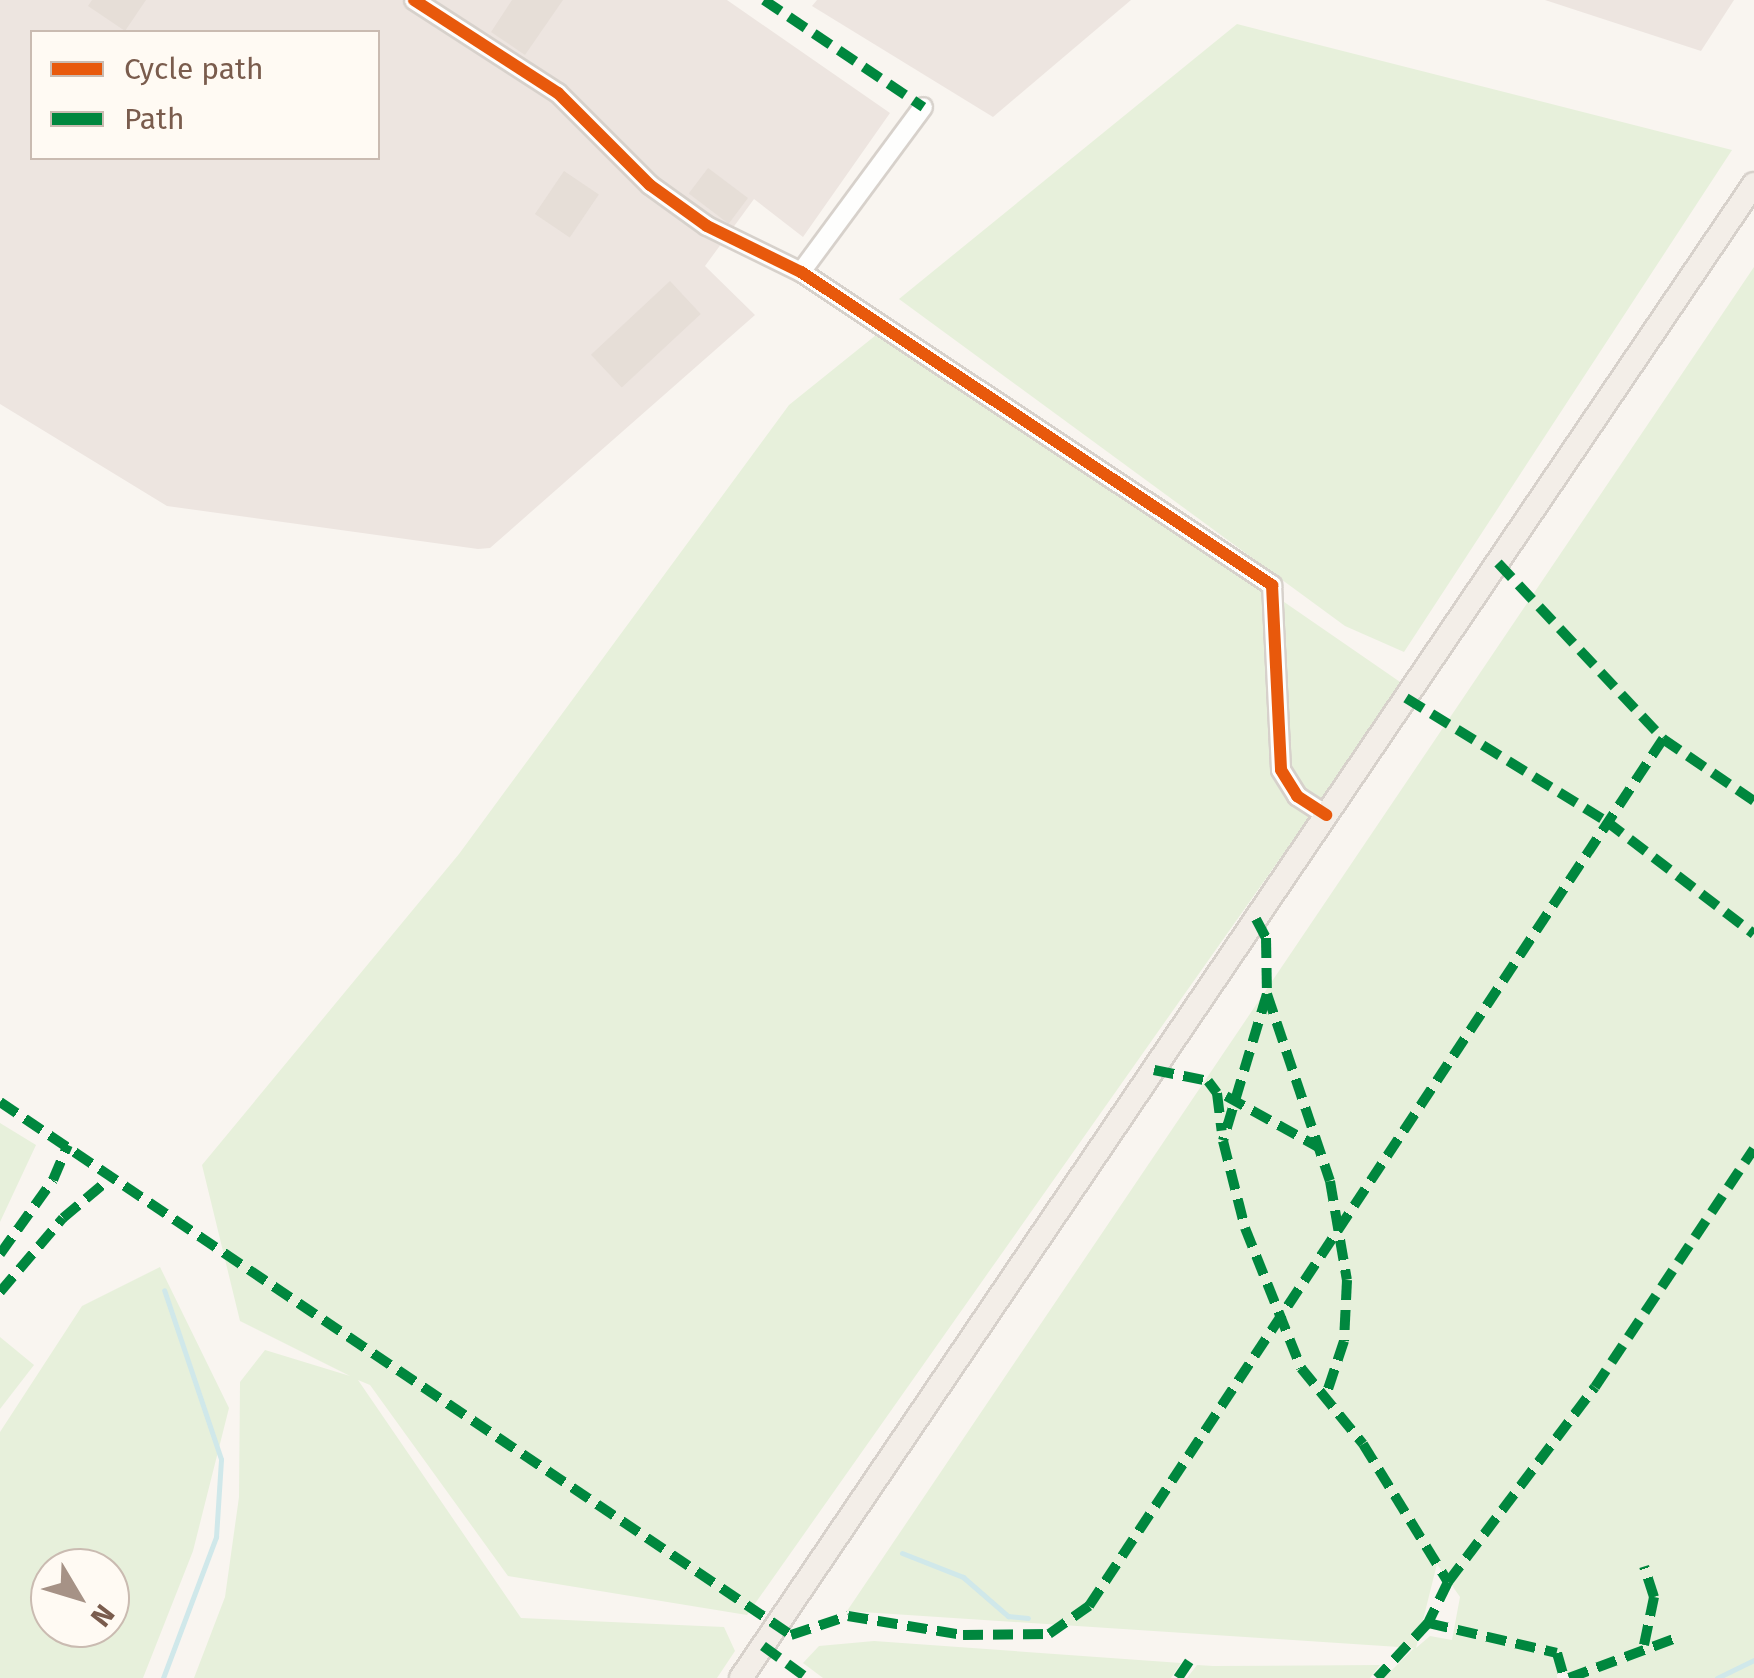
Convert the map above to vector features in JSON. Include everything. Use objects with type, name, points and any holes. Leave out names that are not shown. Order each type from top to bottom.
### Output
[{"type":"main road","points":[[741,1678],[1754,184]]},
{"type":"street","points":[[414,0],[558,94],[650,185],[692,216],[801,272],[1272,585],[1281,770],[1297,796],[1326,815]]},
{"type":"street","points":[[801,272],[923,107]]},
{"type":"shaded area","points":[[0,0],[727,0],[890,113],[803,237],[754,199],[705,266],[755,315],[490,548],[167,506],[0,404]]},
{"type":"shaded area","points":[[817,0],[1131,0],[993,117],[812,6]]},
{"type":"shaded area","points":[[1545,0],[1734,0],[1701,51]]},
{"type":"green space","points":[[1237,24],[1732,150],[1404,652],[1345,626],[899,299]]},
{"type":"green space","points":[[1754,267],[1754,1678],[1585,1678],[1557,1670],[1557,1678],[1384,1678],[1414,1648],[847,1611]],"holes":[[[1437,1564],[1460,1597],[1452,1640],[1430,1636],[1416,1648]]]},
{"type":"green space","points":[[886,327],[1403,684],[747,1615],[508,1576],[370,1385],[358,1380],[521,1618],[724,1627],[735,1651],[717,1678],[194,1678],[225,1597],[239,1497],[240,1382],[265,1350],[350,1376],[240,1321],[202,1165],[459,854],[789,405]]},
{"type":"green space","points":[[0,1123],[36,1145],[0,1222]]},
{"type":"green space","points":[[160,1267],[229,1408],[193,1551],[143,1678],[0,1678],[0,1432],[82,1306]]},
{"type":"green space","points":[[0,1337],[34,1365],[0,1409]]},
{"type":"green space","points":[[874,1641],[1181,1663],[1171,1678],[823,1678],[803,1663],[819,1646]]},
{"type":"green space","points":[[1197,1665],[1380,1665],[1370,1678],[1187,1678]]},
{"type":"building","points":[[92,0],[146,0],[126,30],[88,6]]},
{"type":"building","points":[[512,0],[563,0],[525,55],[491,32]]},
{"type":"building","points":[[708,168],[748,198],[729,224],[689,194]]},
{"type":"building","points":[[564,171],[599,194],[570,238],[535,214]]},
{"type":"building","points":[[670,281],[701,314],[622,388],[591,355]]},
{"type":"waterway","points":[[163,1678],[216,1537],[221,1459],[164,1290]]},
{"type":"waterway","points":[[902,1553],[963,1577],[1008,1616],[1028,1618]]},
{"type":"waterway","points":[[1717,1678],[1754,1660]]},
{"type":"marked path","points":[[764,0],[923,107]]},
{"type":"marked path","points":[[1498,563],[1663,739],[1754,801]]},
{"type":"marked path","points":[[1406,698],[1606,821],[1754,934]]},
{"type":"marked path","points":[[0,1102],[791,1635],[848,1616],[963,1635],[1049,1634],[1089,1606],[1663,739]]},
{"type":"marked path","points":[[1256,919],[1266,938],[1267,994],[1223,1141],[1245,1228],[1301,1368],[1363,1444],[1448,1582],[1428,1623],[1377,1678]]},
{"type":"marked path","points":[[1267,994],[1330,1181],[1347,1280],[1344,1341],[1325,1398]]},
{"type":"marked path","points":[[1154,1070],[1208,1081],[1217,1093],[1222,1131]]},
{"type":"marked path","points":[[1226,1096],[1318,1147]]},
{"type":"marked path","points":[[0,1254],[53,1180],[68,1145]]},
{"type":"marked path","points":[[1448,1582],[1595,1387],[1754,1149]]},
{"type":"marked path","points":[[0,1292],[63,1218],[114,1175]]},
{"type":"marked path","points":[[1644,1567],[1654,1597],[1644,1645]]},
{"type":"marked path","points":[[1428,1623],[1557,1653],[1564,1678]]},
{"type":"marked path","points":[[1569,1678],[1676,1638]]},
{"type":"marked path","points":[[763,1646],[807,1678]]},
{"type":"marked path","points":[[1178,1678],[1192,1657]]},
{"type":"cycle path","points":[[414,0],[558,93],[650,185],[707,226],[801,272],[1272,585],[1281,770],[1297,796],[1326,815]]}]
